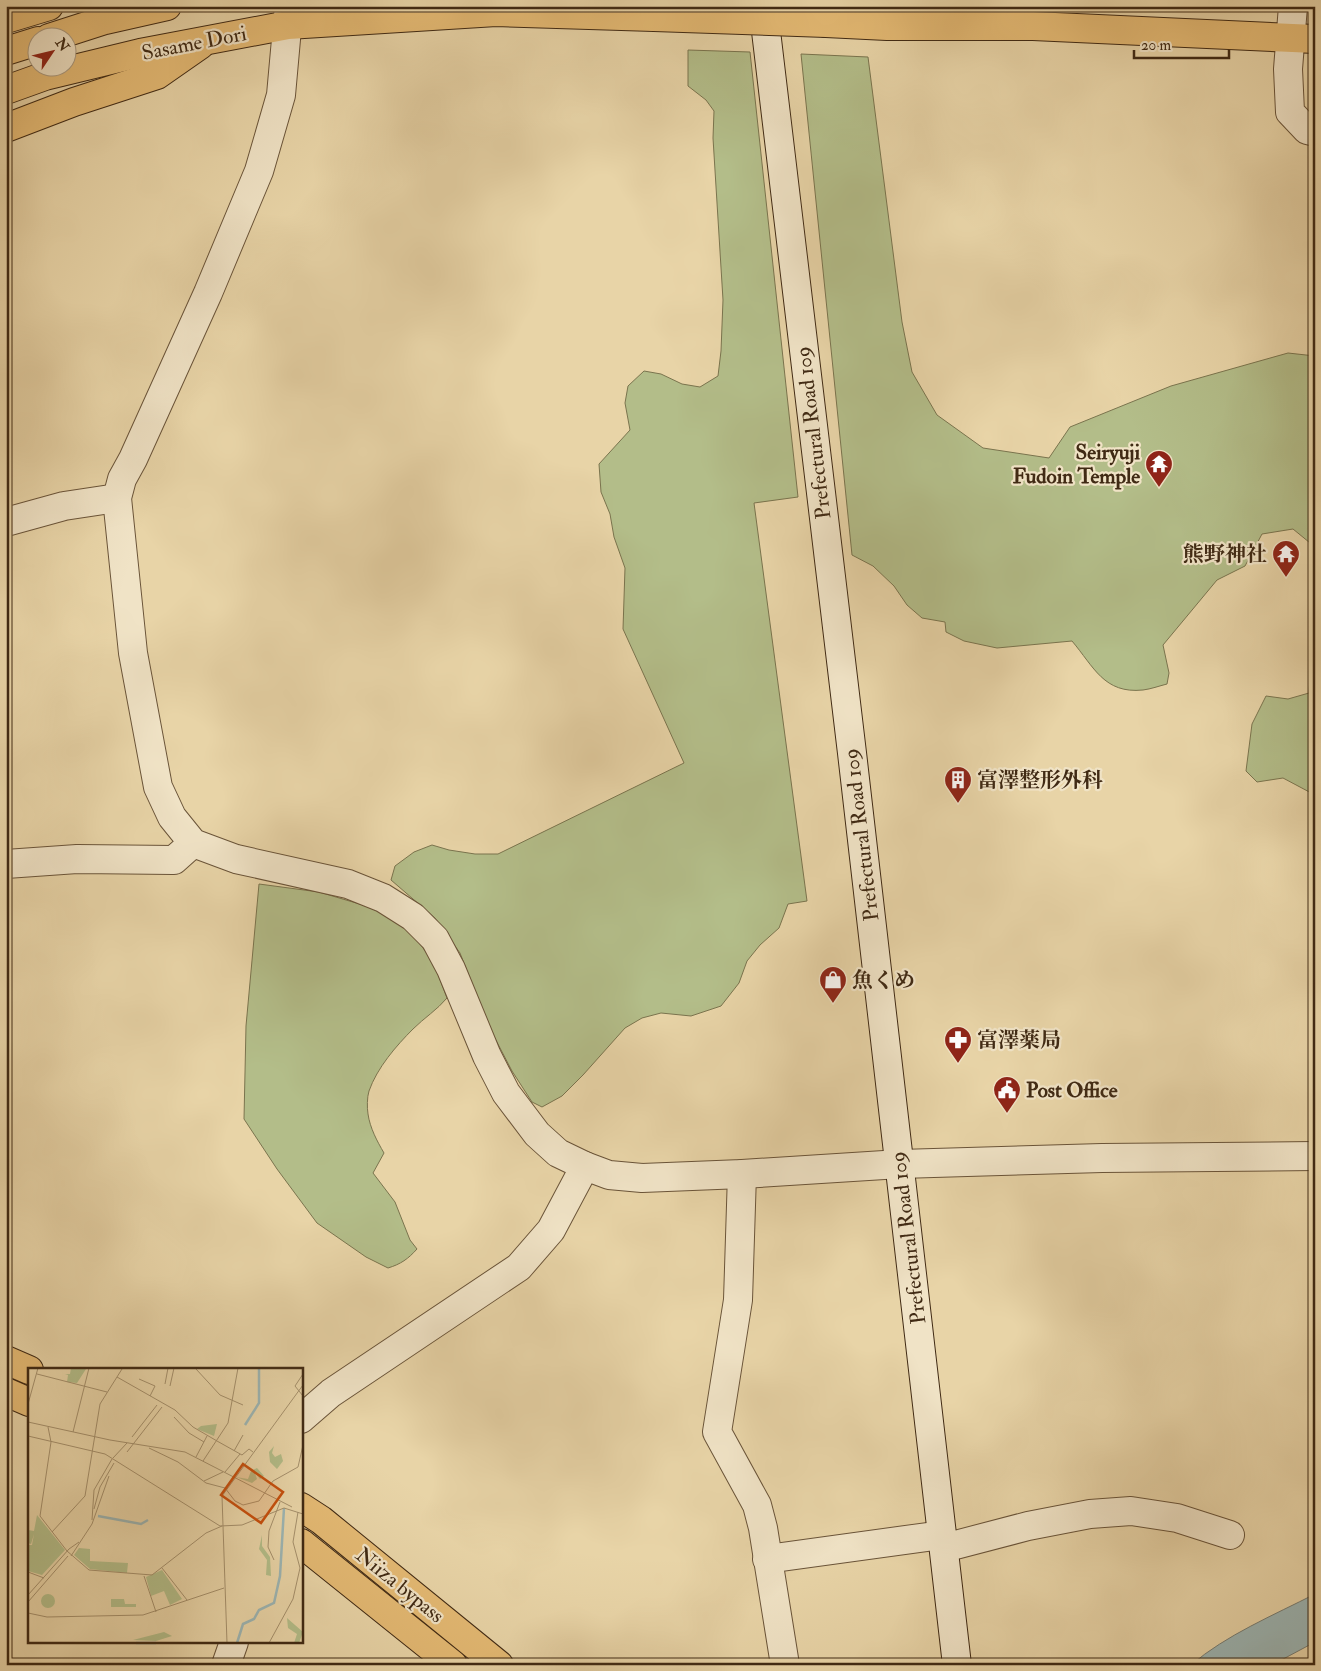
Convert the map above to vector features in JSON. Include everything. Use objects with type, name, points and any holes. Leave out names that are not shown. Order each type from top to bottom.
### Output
[{"type":"main road","points":[[6,19],[49,6]]},
{"type":"main road","name":"Sasame Dori","points":[[78,29],[158,7]]},
{"type":"main road","name":"Sasame Dori","points":[[6,90],[45,76],[140,52],[205,41],[288,16],[496,12],[887,26],[1032,26],[1302,38]]},
{"type":"main road","points":[[6,128],[74,102],[157,75],[205,41]]},
{"type":"main road","points":[[6,51],[28,44]]},
{"type":"main road","points":[[6,1360],[28,1370]]},
{"type":"main road","points":[[6,1392],[28,1402]]},
{"type":"main road","name":"Niiza bypass","points":[[302,1508],[321,1520],[499,1665]]},
{"type":"main road","name":"Niiza bypass","points":[[302,1544],[453,1665]]},
{"type":"street","name":"Prefectural Road 109","points":[[763,6],[900,1164],[957,1665]]},
{"type":"street","points":[[1293,6],[1302,38],[1288,69],[1290,112],[1307,130],[1315,132]]},
{"type":"street","points":[[288,16],[281,95],[259,170],[208,293],[122,479],[117,498],[133,653],[158,788],[172,817],[193,843],[236,859],[348,884],[383,898],[413,917],[435,939],[451,969],[487,1056],[506,1093],[537,1134],[558,1153],[610,1175],[642,1178],[900,1164],[1102,1158],[1315,1156]]},
{"type":"street","points":[[6,522],[64,506],[117,498]]},
{"type":"street","points":[[6,864],[77,858],[174,860],[193,843]]},
{"type":"street","points":[[302,1417],[331,1394],[520,1267],[551,1230],[585,1166]]},
{"type":"street","points":[[742,1174],[738,1300],[717,1432],[757,1505],[763,1528],[784,1665]]},
{"type":"street","points":[[767,1559],[943,1542],[1090,1514],[1132,1511],[1177,1518],[1230,1535]]},
{"type":"street","points":[[226,1665],[233,1644]]},
{"type":"green space","points":[[688,50],[750,52],[798,497],[754,503],[807,901],[788,904],[779,928],[760,945],[747,961],[739,983],[721,1006],[691,1016],[661,1013],[642,1018],[625,1028],[562,1096],[542,1107],[532,1102],[512,1071],[488,1025],[460,953],[435,918],[391,880],[395,866],[414,852],[432,845],[475,854],[498,854],[684,763],[623,629],[625,568],[614,537],[610,514],[601,492],[599,464],[630,430],[625,403],[628,386],[644,371],[661,374],[682,384],[700,387],[718,376],[723,300],[713,138],[714,111],[706,100],[688,86]]},
{"type":"green space","points":[[801,54],[868,57],[902,322],[912,372],[937,415],[983,448],[1049,458],[1070,427],[1171,386],[1288,353],[1315,356],[1315,547],[1293,529],[1262,534],[1245,566],[1217,580],[1163,645],[1169,673],[1167,684],[1143,690],[1119,688],[1101,677],[1072,641],[997,648],[964,641],[946,632],[945,622],[922,618],[907,605],[894,586],[873,566],[852,555]]},
{"type":"green space","points":[[1315,633],[1315,795],[1283,778],[1257,782],[1246,771],[1252,724],[1266,696],[1288,699],[1309,693],[1312,643]]},
{"type":"green space","points":[[259,884],[319,892],[363,905],[394,918],[413,935],[433,961],[447,998],[413,1029],[394,1050],[372,1082],[368,1093],[369,1119],[384,1153],[373,1173],[395,1202],[410,1240],[417,1249],[404,1261],[388,1268],[366,1257],[317,1223],[277,1169],[244,1119],[246,1026]]},
{"type":"water","points":[[1315,1594],[1315,1642],[1272,1665],[1191,1665],[1219,1644]]},
{"type":"place","name":"Seiryuji Fudoin Temple","points":[[1159,488]]},
{"type":"place","name":"熊野神社","points":[[1286,578]]},
{"type":"place","name":"富澤整形外科","points":[[958,804]]},
{"type":"place","name":"魚くめ","points":[[833,1004]]},
{"type":"place","name":"富澤薬局","points":[[958,1064]]},
{"type":"place","name":"Post Office","points":[[1007,1114]]}]
